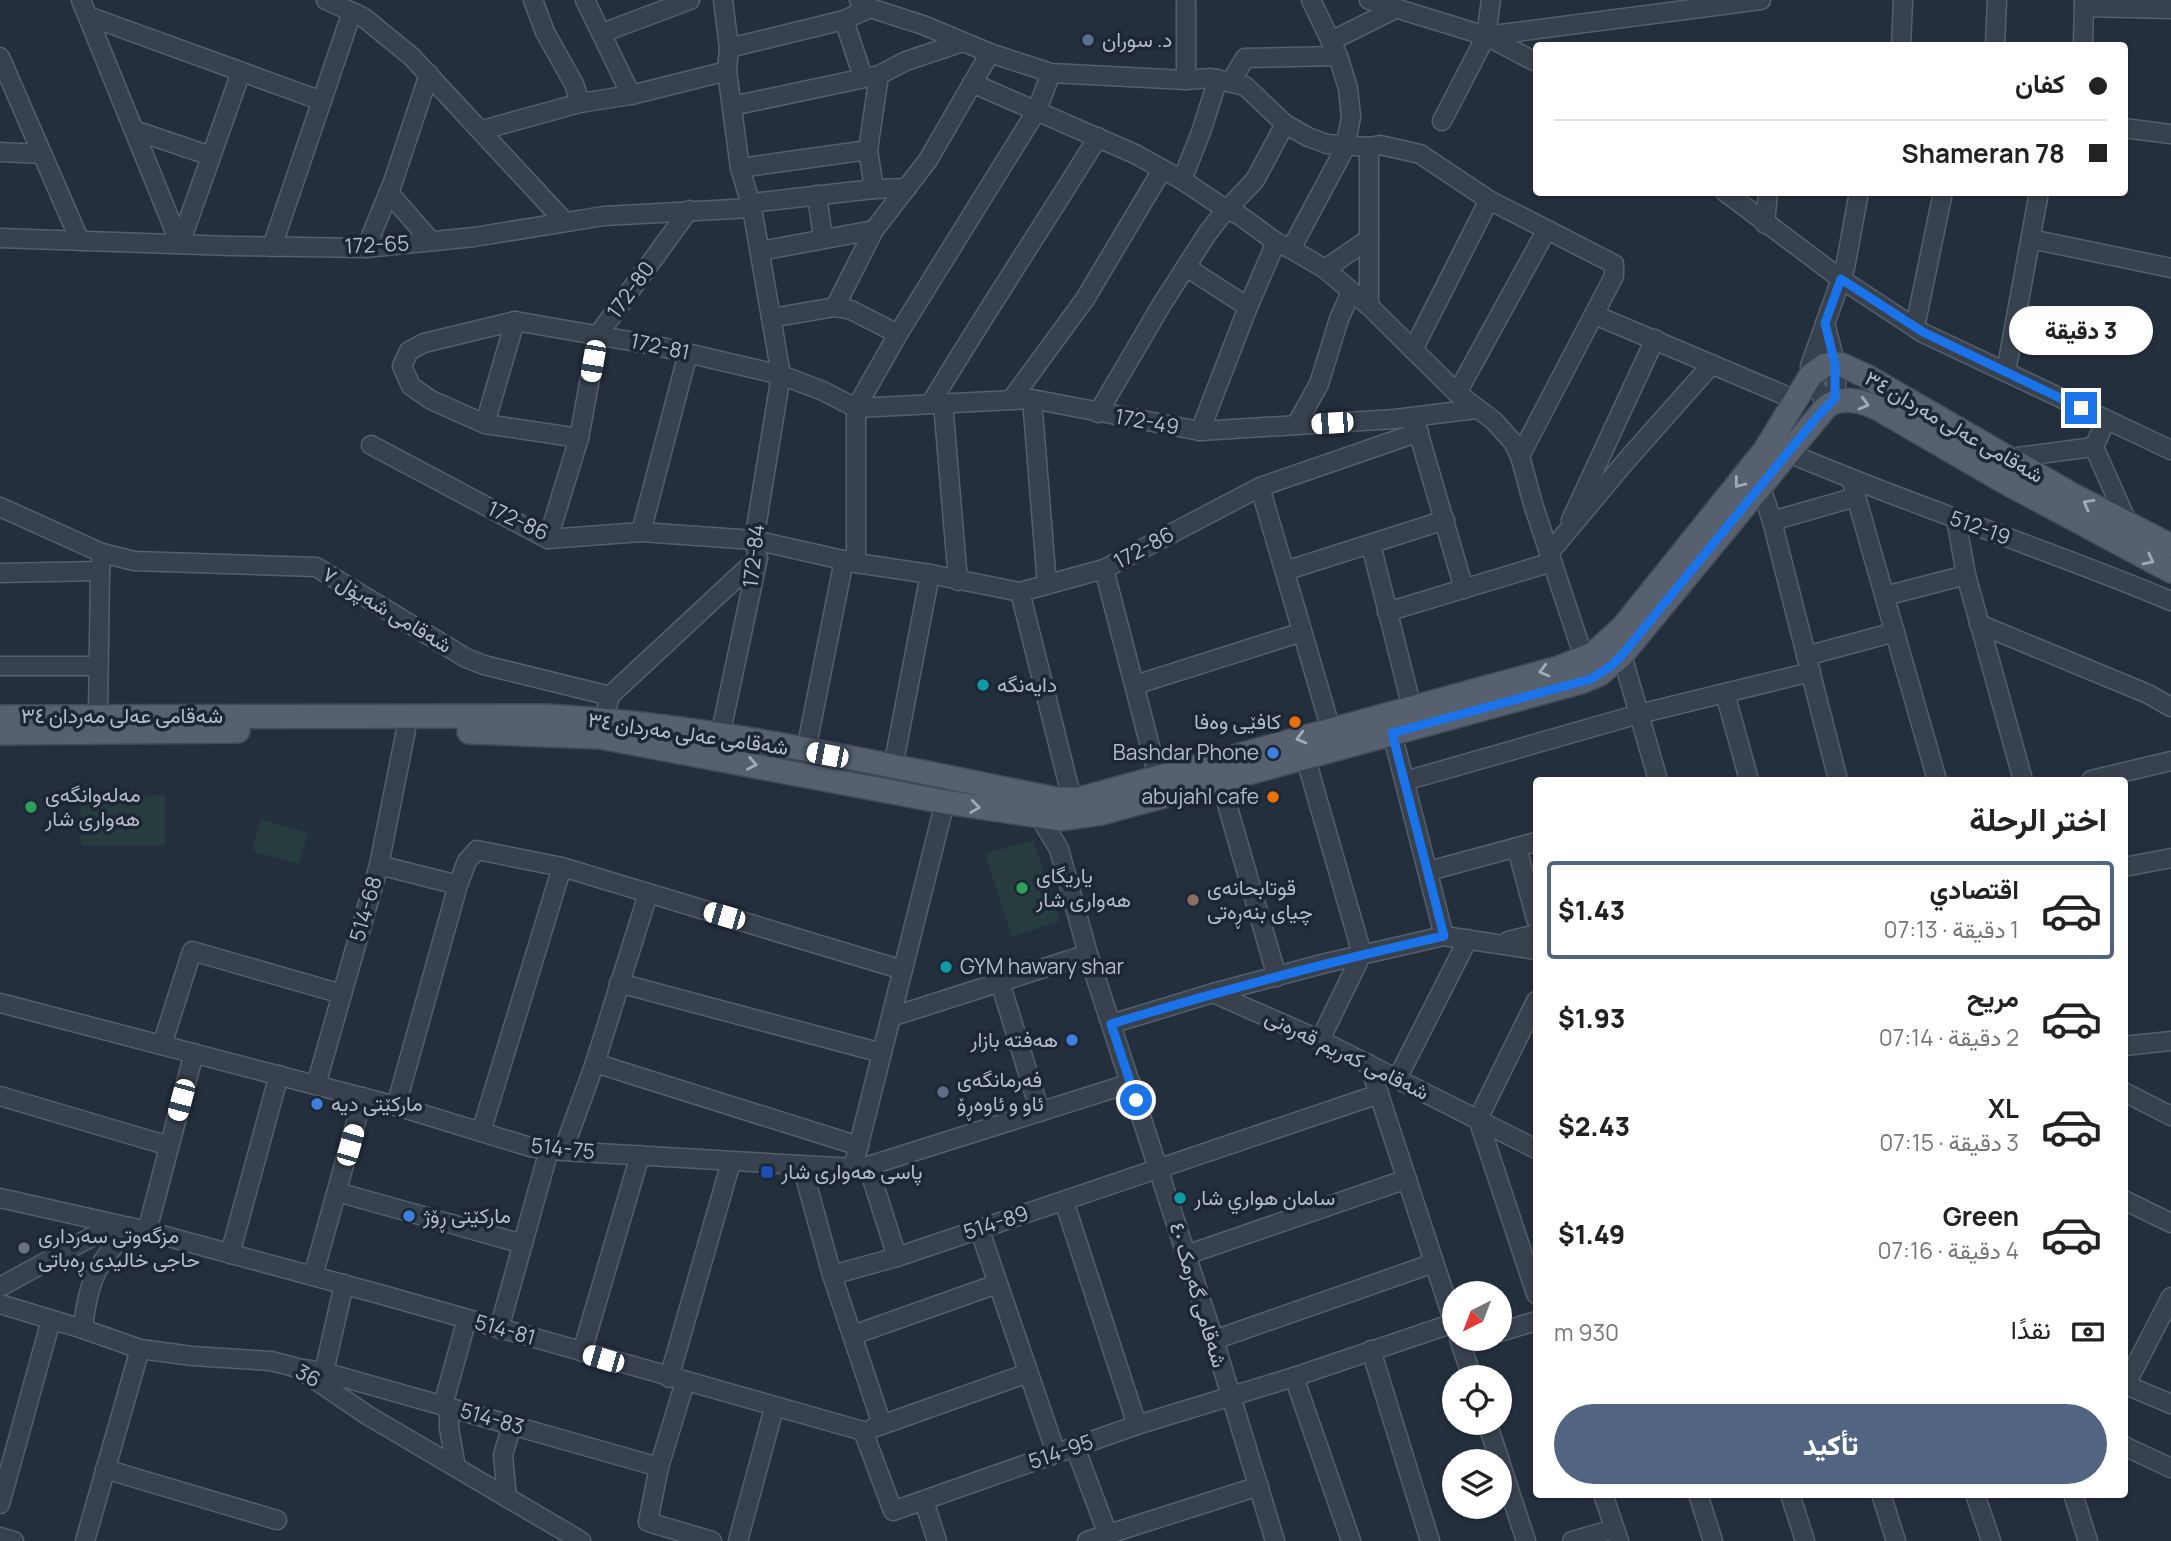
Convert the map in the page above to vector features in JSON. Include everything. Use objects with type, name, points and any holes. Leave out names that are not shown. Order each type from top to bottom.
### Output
[{"type":"main road","points":[[1811,375],[1825,365],[1835,364]]},
{"type":"main road","name":"شەقامی عەلی مەردان ٣٤","points":[[1835,364],[1847,366],[1868,377],[2129,526],[2171,546]]},
{"type":"main road","name":"شەقامی عەلی مەردان ٣٤","points":[[0,733],[406,730],[600,737],[946,802],[1049,817],[1102,813],[1591,679],[1622,655],[1761,486],[1778,455],[1796,400],[1811,375]]},
{"type":"main road","name":"شەقامی عەلی مەردان ٣٤","points":[[0,716],[546,716],[605,719],[806,750],[1056,799],[1079,799],[1584,659],[1602,647],[1623,627],[1778,455],[1831,403],[1859,401],[1879,409],[2003,481],[2171,571]]},
{"type":"main road","points":[[865,786],[869,763]]},
{"type":"main road","points":[[897,768],[897,792]]},
{"type":"street","points":[[326,0],[363,17],[412,57],[565,222]]},
{"type":"street","points":[[533,0],[545,32],[574,85],[580,103]]},
{"type":"street","points":[[585,0],[631,95]]},
{"type":"street","points":[[602,33],[690,0]]},
{"type":"street","points":[[723,0],[729,48],[727,71],[740,168],[760,251],[781,374]]},
{"type":"street","points":[[1200,431],[1248,307],[1345,145],[1351,117],[1348,88],[1335,48],[1311,0]]},
{"type":"street","points":[[1369,0],[1486,36],[1533,60]]},
{"type":"street","points":[[1442,121],[1486,36],[1491,0]]},
{"type":"street","points":[[1486,36],[1674,6],[1761,0]]},
{"type":"street","points":[[1900,42],[1903,0]]},
{"type":"street","points":[[1995,42],[1997,0]]},
{"type":"street","points":[[2083,42],[2084,4],[2171,8],[2168,0]]},
{"type":"street","points":[[1185,80],[1186,2]]},
{"type":"street","points":[[729,48],[844,20],[865,4],[990,53],[1051,73],[1224,80],[1245,86],[1285,124],[1308,137],[1327,144],[1369,147],[1380,145],[1420,154],[1489,200],[1614,264],[1614,276],[1595,315],[1520,456]]},
{"type":"street","points":[[85,8],[241,72],[321,101]]},
{"type":"street","points":[[85,8],[180,244]]},
{"type":"street","points":[[1182,180],[1224,80],[1245,58],[1335,48],[1397,8]]},
{"type":"street","points":[[272,247],[352,12]]},
{"type":"street","points":[[844,20],[871,76],[868,150],[874,189]]},
{"type":"street","points":[[732,106],[871,76],[963,42]]},
{"type":"street","points":[[835,307],[874,230],[928,160],[990,53]]},
{"type":"street","points":[[1,60],[80,241]]},
{"type":"street","points":[[482,130],[580,103],[631,95],[727,71]]},
{"type":"street","points":[[180,244],[241,72]]},
{"type":"street","points":[[806,750],[850,561],[856,408],[898,334],[1037,110],[1051,73]]},
{"type":"street","points":[[366,248],[389,192],[429,74]]},
{"type":"street","points":[[972,83],[1135,154],[1325,269],[1369,306],[1457,393],[1494,421],[1506,433],[1520,456],[1533,505],[1584,659]]},
{"type":"street","points":[[1098,413],[1161,304],[1227,210],[1255,180],[1285,124]]},
{"type":"street","points":[[2128,129],[2171,134]]},
{"type":"street","points":[[134,130],[211,156]]},
{"type":"street","points":[[957,581],[937,403],[970,338],[1098,137]]},
{"type":"street","points":[[1369,147],[1369,306]]},
{"type":"street","points":[[740,168],[868,150]]},
{"type":"street","points":[[0,152],[42,154]]},
{"type":"street","points":[[1011,400],[1084,299],[1162,170]]},
{"type":"street","name":"172-65","points":[[0,238],[366,248],[604,216],[751,206],[817,195],[907,188]]},
{"type":"street","points":[[389,192],[430,241]]},
{"type":"street","points":[[817,195],[823,239]]},
{"type":"street","points":[[1730,196],[1841,279],[1915,327],[2171,450]]},
{"type":"street","points":[[1765,224],[1768,196]]},
{"type":"street","points":[[1825,323],[1835,364],[1836,391],[1831,403],[1822,396],[1811,375],[1814,355],[1825,323],[1841,279],[1858,196]]},
{"type":"street","points":[[1915,327],[1942,196]]},
{"type":"street","points":[[2006,372],[2038,196]]},
{"type":"street","points":[[1413,350],[1489,200]]},
{"type":"street","name":"172-80","points":[[548,539],[579,438],[598,335],[689,210]]},
{"type":"street","points":[[760,251],[874,230]]},
{"type":"street","points":[[1457,393],[1546,231]]},
{"type":"street","points":[[1325,269],[1369,239]]},
{"type":"street","points":[[2031,239],[2171,268]]},
{"type":"street","points":[[1186,267],[1248,307]]},
{"type":"street","points":[[1296,425],[1319,384],[1339,319],[1351,292]]},
{"type":"street","points":[[771,318],[835,307],[851,310],[898,334]]},
{"type":"street","points":[[1595,315],[1796,400]]},
{"type":"street","points":[[515,321],[485,424],[579,438]]},
{"type":"street","name":"172-81","points":[[485,424],[430,400],[411,386],[402,366],[409,351],[424,343],[515,321],[598,335],[781,374],[856,408]]},
{"type":"street","points":[[1387,612],[1464,589],[1551,557],[1565,533],[1655,340]]},
{"type":"street","points":[[641,532],[688,353]]},
{"type":"street","points":[[1565,533],[1626,460],[1712,365]]},
{"type":"street","name":"172-84","points":[[720,736],[756,549],[781,374]]},
{"type":"street","points":[[1032,399],[1046,585]]},
{"type":"street","name":"172-49","points":[[856,408],[1032,399],[1200,431],[1296,425],[1417,424],[1476,409]]},
{"type":"street","points":[[2106,420],[2094,447],[2129,526]]},
{"type":"street","points":[[1417,424],[1464,589]]},
{"type":"street","name":"172-86","points":[[371,445],[548,539],[641,532],[850,561],[1020,592],[1104,569],[1260,487],[1417,424]]},
{"type":"street","points":[[2009,458],[2094,447]]},
{"type":"street","points":[[1604,448],[1626,460]]},
{"type":"street","name":"512-19","points":[[1778,455],[2113,577],[2171,601]]},
{"type":"street","points":[[1851,480],[1936,777]]},
{"type":"street","points":[[1761,486],[1837,777]]},
{"type":"street","points":[[1260,487],[1331,730]]},
{"type":"street","points":[[1772,521],[1856,497]]},
{"type":"street","name":"شەقامی شەپۆل ٧","points":[[0,507],[102,553],[134,561],[316,567],[466,658],[484,665],[610,696]]},
{"type":"street","points":[[1956,519],[1966,575],[2022,777]]},
{"type":"street","points":[[1284,571],[1445,520]]},
{"type":"street","points":[[1371,545],[1412,708]]},
{"type":"street","points":[[605,719],[610,696],[756,549]]},
{"type":"street","points":[[97,716],[102,553]]},
{"type":"street","points":[[1104,569],[1158,777]]},
{"type":"street","points":[[0,573],[100,571]]},
{"type":"street","points":[[897,768],[930,574]]},
{"type":"street","points":[[1885,596],[1966,575]]},
{"type":"street","points":[[1020,592],[1072,799]]},
{"type":"street","points":[[1979,624],[2148,694],[2171,707]]},
{"type":"street","points":[[1135,685],[1302,632]]},
{"type":"street","points":[[1405,781],[1639,714],[1725,693],[1895,632]]},
{"type":"street","points":[[1622,655],[1657,777]]},
{"type":"street","points":[[0,666],[98,666]]},
{"type":"street","points":[[1725,693],[1748,777]]},
{"type":"street","name":"514-68","points":[[316,1085],[379,865],[406,730]]},
{"type":"street","points":[[1392,733],[1444,936]]},
{"type":"street","points":[[1305,756],[1362,954],[1320,1040]]},
{"type":"street","points":[[2104,777],[2171,761]]},
{"type":"street","points":[[1220,780],[1277,977]]},
{"type":"street","points":[[897,1256],[860,1167],[859,1146],[946,802]]},
{"type":"street","name":"شەقامی گەرمک ٤٠","points":[[1049,817],[1088,954],[1214,1340],[1275,1541]]},
{"type":"street","points":[[1429,870],[1533,843]]},
{"type":"street","points":[[1517,848],[1533,908]]},
{"type":"street","points":[[396,1106],[458,885],[467,861],[477,850],[562,867],[903,970]]},
{"type":"street","points":[[2128,866],[2171,858]]},
{"type":"street","points":[[379,865],[458,885]]},
{"type":"street","points":[[481,1132],[562,867]]},
{"type":"street","points":[[499,1329],[523,1244],[556,1150],[596,1063],[648,894]]},
{"type":"street","points":[[1497,944],[1533,935]]},
{"type":"street","points":[[1111,1024],[1213,993],[1362,954],[1444,936],[1533,950]]},
{"type":"street","points":[[1397,1079],[1468,939]]},
{"type":"street","points":[[162,1045],[192,951],[342,994]]},
{"type":"street","points":[[891,1017],[1088,954]]},
{"type":"street","points":[[1000,982],[1040,1112]]},
{"type":"street","points":[[619,983],[882,1053]]},
{"type":"street","name":"شەقامی کەریم قەرەنی","points":[[1213,993],[1320,1040],[1533,1147]]},
{"type":"street","name":"514-75","points":[[0,1003],[363,1097],[530,1147],[640,1156],[860,1167],[1131,1083]]},
{"type":"street","points":[[1533,1008],[1478,1119],[1533,1285]]},
{"type":"street","points":[[2128,1046],[2171,1041]]},
{"type":"street","points":[[83,1329],[86,1296],[93,1279],[105,1254],[131,1227],[169,1146],[194,1053]]},
{"type":"street","points":[[596,1063],[859,1146]]},
{"type":"street","points":[[1369,1064],[1442,1287]]},
{"type":"street","points":[[230,1254],[279,1075]]},
{"type":"street","name":"514-89","points":[[832,1275],[1064,1201],[1379,1094]]},
{"type":"street","points":[[2128,1094],[2171,1116]]},
{"type":"street","points":[[0,1096],[169,1146]]},
{"type":"street","points":[[313,1276],[363,1097]]},
{"type":"street","points":[[582,1352],[640,1156]]},
{"type":"street","points":[[712,1541],[648,1522],[677,1380],[731,1161]]},
{"type":"street","points":[[802,1166],[832,1275],[882,1425]]},
{"type":"street","points":[[1186,1255],[1407,1179]]},
{"type":"street","points":[[337,1192],[523,1244]]},
{"type":"street","name":"514-81","points":[[0,1198],[131,1227],[344,1284],[863,1432]]},
{"type":"street","points":[[1064,1201],[1137,1425]]},
{"type":"street","points":[[2128,1202],[2171,1223]]},
{"type":"street","points":[[0,1287],[131,1227]]},
{"type":"street","points":[[979,1227],[1056,1453]]},
{"type":"street","points":[[1214,1340],[1434,1263]]},
{"type":"street","points":[[324,1372],[344,1284]]},
{"type":"street","points":[[853,1335],[997,1284]]},
{"type":"street","points":[[2128,1380],[2171,1297]]},
{"type":"street","name":"36","points":[[0,1304],[140,1349],[192,1356],[271,1361],[298,1368],[367,1415],[581,1541]]},
{"type":"street","points":[[456,1467],[446,1406],[467,1319]]},
{"type":"street","points":[[0,1504],[9,1439],[51,1320]]},
{"type":"street","points":[[1512,1328],[1533,1322]]},
{"type":"street","name":"514-95","points":[[863,1432],[893,1511],[1137,1425],[1294,1377],[1442,1327]]},
{"type":"street","points":[[85,1541],[140,1349]]},
{"type":"street","points":[[1371,1350],[1430,1541]]},
{"type":"street","name":"514-83","points":[[298,1368],[324,1372],[659,1467]]},
{"type":"street","points":[[863,1432],[1028,1373]]},
{"type":"street","points":[[1294,1377],[1351,1541]]},
{"type":"street","points":[[2128,1387],[2171,1404]]},
{"type":"street","points":[[738,1541],[774,1408]]},
{"type":"street","points":[[507,1498],[503,1455],[512,1425]]},
{"type":"street","points":[[1075,1447],[1108,1535]]},
{"type":"street","points":[[2128,1449],[2171,1468]]},
{"type":"street","points":[[105,1469],[277,1520]]},
{"type":"street","points":[[1087,1541],[1259,1486]]},
{"type":"street","points":[[1512,1498],[1526,1541]]},
{"type":"street","points":[[1572,1541],[1616,1535],[1604,1498]]},
{"type":"street","points":[[1699,1498],[1713,1541]]},
{"type":"street","points":[[1791,1498],[1805,1541]]},
{"type":"street","points":[[1882,1498],[1896,1541]]},
{"type":"street","points":[[1976,1498],[1991,1541]]},
{"type":"street","points":[[2074,1498],[2088,1541]]},
{"type":"street","points":[[924,1501],[937,1541]]},
{"type":"street","points":[[0,1537],[13,1541]]},
{"type":"green space","points":[[165,795],[165,845],[81,845],[80,796]]},
{"type":"green space","points":[[261,819],[308,833],[299,864],[252,851]]},
{"type":"green space","name":"یاریگای هەواری شار","points":[[1033,840],[1060,921],[1012,937],[985,854]]},
{"type":"place","name":"د. سوران","points":[[1088,40]]},
{"type":"place","name":"دایەنگە","points":[[983,685]]},
{"type":"place","name":"کافێی وەفا","points":[[1295,722]]},
{"type":"place","name":"Bashdar Phone","points":[[1273,753]]},
{"type":"place","name":"abujahl cafe","points":[[1273,797]]},
{"type":"place","name":"مەلەوانگەی هەواری شار","points":[[31,807]]},
{"type":"place","name":"یاریگای هەواری شار","points":[[1022,888]]},
{"type":"place","name":"قوتابحانەی چیای بنەڕەتی","points":[[1193,900]]},
{"type":"place","name":"GYM hawary shar","points":[[946,967]]},
{"type":"place","name":"هەفتە بازار","points":[[1072,1040]]},
{"type":"place","name":"فەرمانگەی ئاو و ئاوەڕۆ","points":[[943,1092]]},
{"type":"place","name":"مارکێتی دیە","points":[[317,1104]]},
{"type":"place","name":"پاسی هەواری شار","points":[[767,1172]]},
{"type":"place","name":"سامان هواري شار","points":[[1180,1198]]},
{"type":"place","name":"مارکێتی ڕۆژ","points":[[409,1216]]},
{"type":"place","name":"مزگەوتی سەرداری حاجی خالیدی ڕەباتی","points":[[24,1248]]},
{"type":"route","points":[[1136,1100],[1111,1024],[1326,962],[1444,936],[1392,733],[1591,679],[1622,655],[1817,417],[1833,402],[1836,391],[1835,364],[1825,323],[1841,279],[1923,332],[2081,408]]}]
